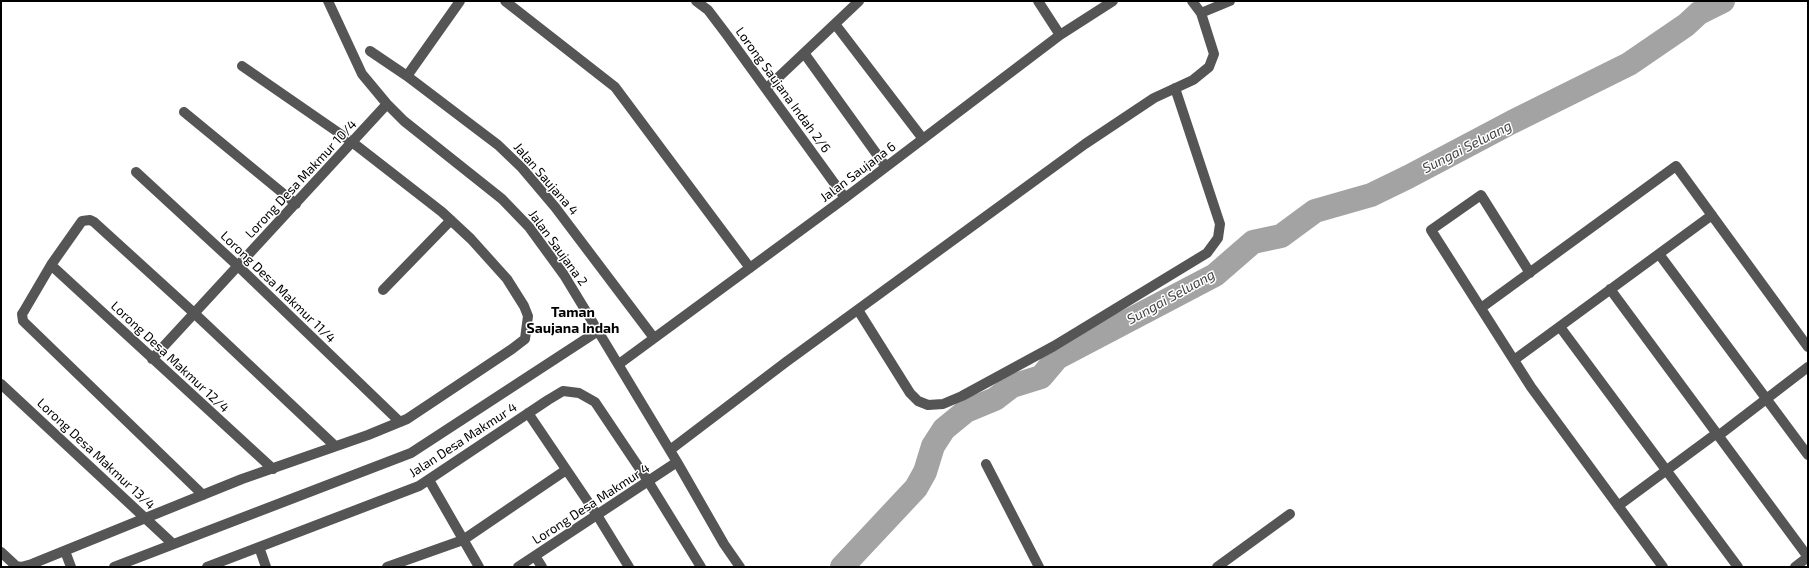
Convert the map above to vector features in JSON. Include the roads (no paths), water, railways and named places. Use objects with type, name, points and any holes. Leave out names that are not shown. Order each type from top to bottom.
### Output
[{"type":"street","name":"Jalan Saujana 2","points":[[328,1],[362,74],[387,104],[404,121],[502,200],[529,227],[564,275],[619,364],[724,544],[740,567]]},
{"type":"street","points":[[407,76],[460,1]]},
{"type":"street","points":[[505,1],[615,87],[750,268]]},
{"type":"street","name":"Lorong Saujana Indah 2/6","points":[[696,1],[708,10],[845,198]]},
{"type":"street","points":[[766,89],[859,1]]},
{"type":"street","points":[[1038,1],[1060,35]]},
{"type":"street","name":"Jalan Saujana 6","points":[[619,364],[845,198],[1060,35],[1113,1]]},
{"type":"street","points":[[670,450],[786,362],[1085,144],[1154,98],[1193,80],[1209,67],[1214,54],[1201,13],[1192,1]]},
{"type":"street","points":[[1201,13],[1230,1]]},
{"type":"street","points":[[834,24],[923,139]]},
{"type":"street","name":"Jalan Saujana 4","points":[[370,51],[407,76],[498,145],[522,168],[555,207],[654,338]]},
{"type":"street","points":[[804,53],[886,167]]},
{"type":"street","points":[[1,552],[16,566],[20,567],[32,564],[203,495],[400,422],[407,419],[525,339],[528,328],[528,316],[524,306],[507,279],[471,239],[451,220],[352,142],[242,66]]},
{"type":"street","points":[[858,310],[910,392],[918,401],[928,405],[943,404],[962,396],[1054,346],[1207,253],[1218,238],[1220,224],[1175,88]]},
{"type":"street","name":"Lorong Desa Makmur 10/4","points":[[152,358],[387,104]]},
{"type":"street","points":[[184,112],[296,204]]},
{"type":"street","points":[[1481,308],[1676,166],[1808,347]]},
{"type":"street","name":"Lorong Desa Makmur 11/4","points":[[136,172],[238,266],[400,422]]},
{"type":"street","points":[[1530,272],[1481,195],[1432,230],[1531,387],[1661,566]]},
{"type":"street","points":[[1514,360],[1712,215]]},
{"type":"street","points":[[203,495],[23,321],[22,314],[51,265],[82,221],[90,220],[194,313],[336,446]]},
{"type":"street","points":[[383,290],[451,220]]},
{"type":"street","points":[[1659,254],[1808,455]]},
{"type":"street","name":"Lorong Desa Makmur 12/4","points":[[51,265],[273,469]]},
{"type":"street","points":[[1610,289],[1808,557],[1795,567]]},
{"type":"street","points":[[1560,326],[1738,567]]},
{"type":"street","points":[[114,567],[411,453],[598,331]]},
{"type":"street","points":[[1618,506],[1666,470],[1767,399],[1808,367]]},
{"type":"street","name":"Lorong Desa Makmur 13/4","points":[[1,384],[173,544]]},
{"type":"street","name":"Jalan Desa Makmur 4","points":[[207,567],[419,486],[563,392],[579,393],[595,402],[648,481],[701,567]]},
{"type":"street","points":[[528,414],[597,515],[629,567]]},
{"type":"street","name":"Lorong Desa Makmur 4","points":[[518,567],[677,462]]},
{"type":"street","points":[[986,464],[1039,567]]},
{"type":"street","points":[[386,567],[463,540],[566,470]]},
{"type":"street","points":[[430,480],[463,540],[480,567]]},
{"type":"street","points":[[1217,567],[1290,514]]},
{"type":"street","points":[[259,547],[266,567]]},
{"type":"street","points":[[65,551],[71,567]]},
{"type":"street","points":[[535,556],[542,567]]},
{"type":"waterway","name":"Sungai Seluang","points":[[842,567],[916,488],[925,472],[933,446],[944,429],[966,411],[995,399],[1012,386],[1041,377],[1057,358],[1215,275],[1253,242],[1281,236],[1315,211],[1371,195],[1512,122],[1629,64],[1686,25],[1699,13],[1723,1]]},
{"type":"district","name":"Taman Saujana Indah","points":[[573,320]]}]
